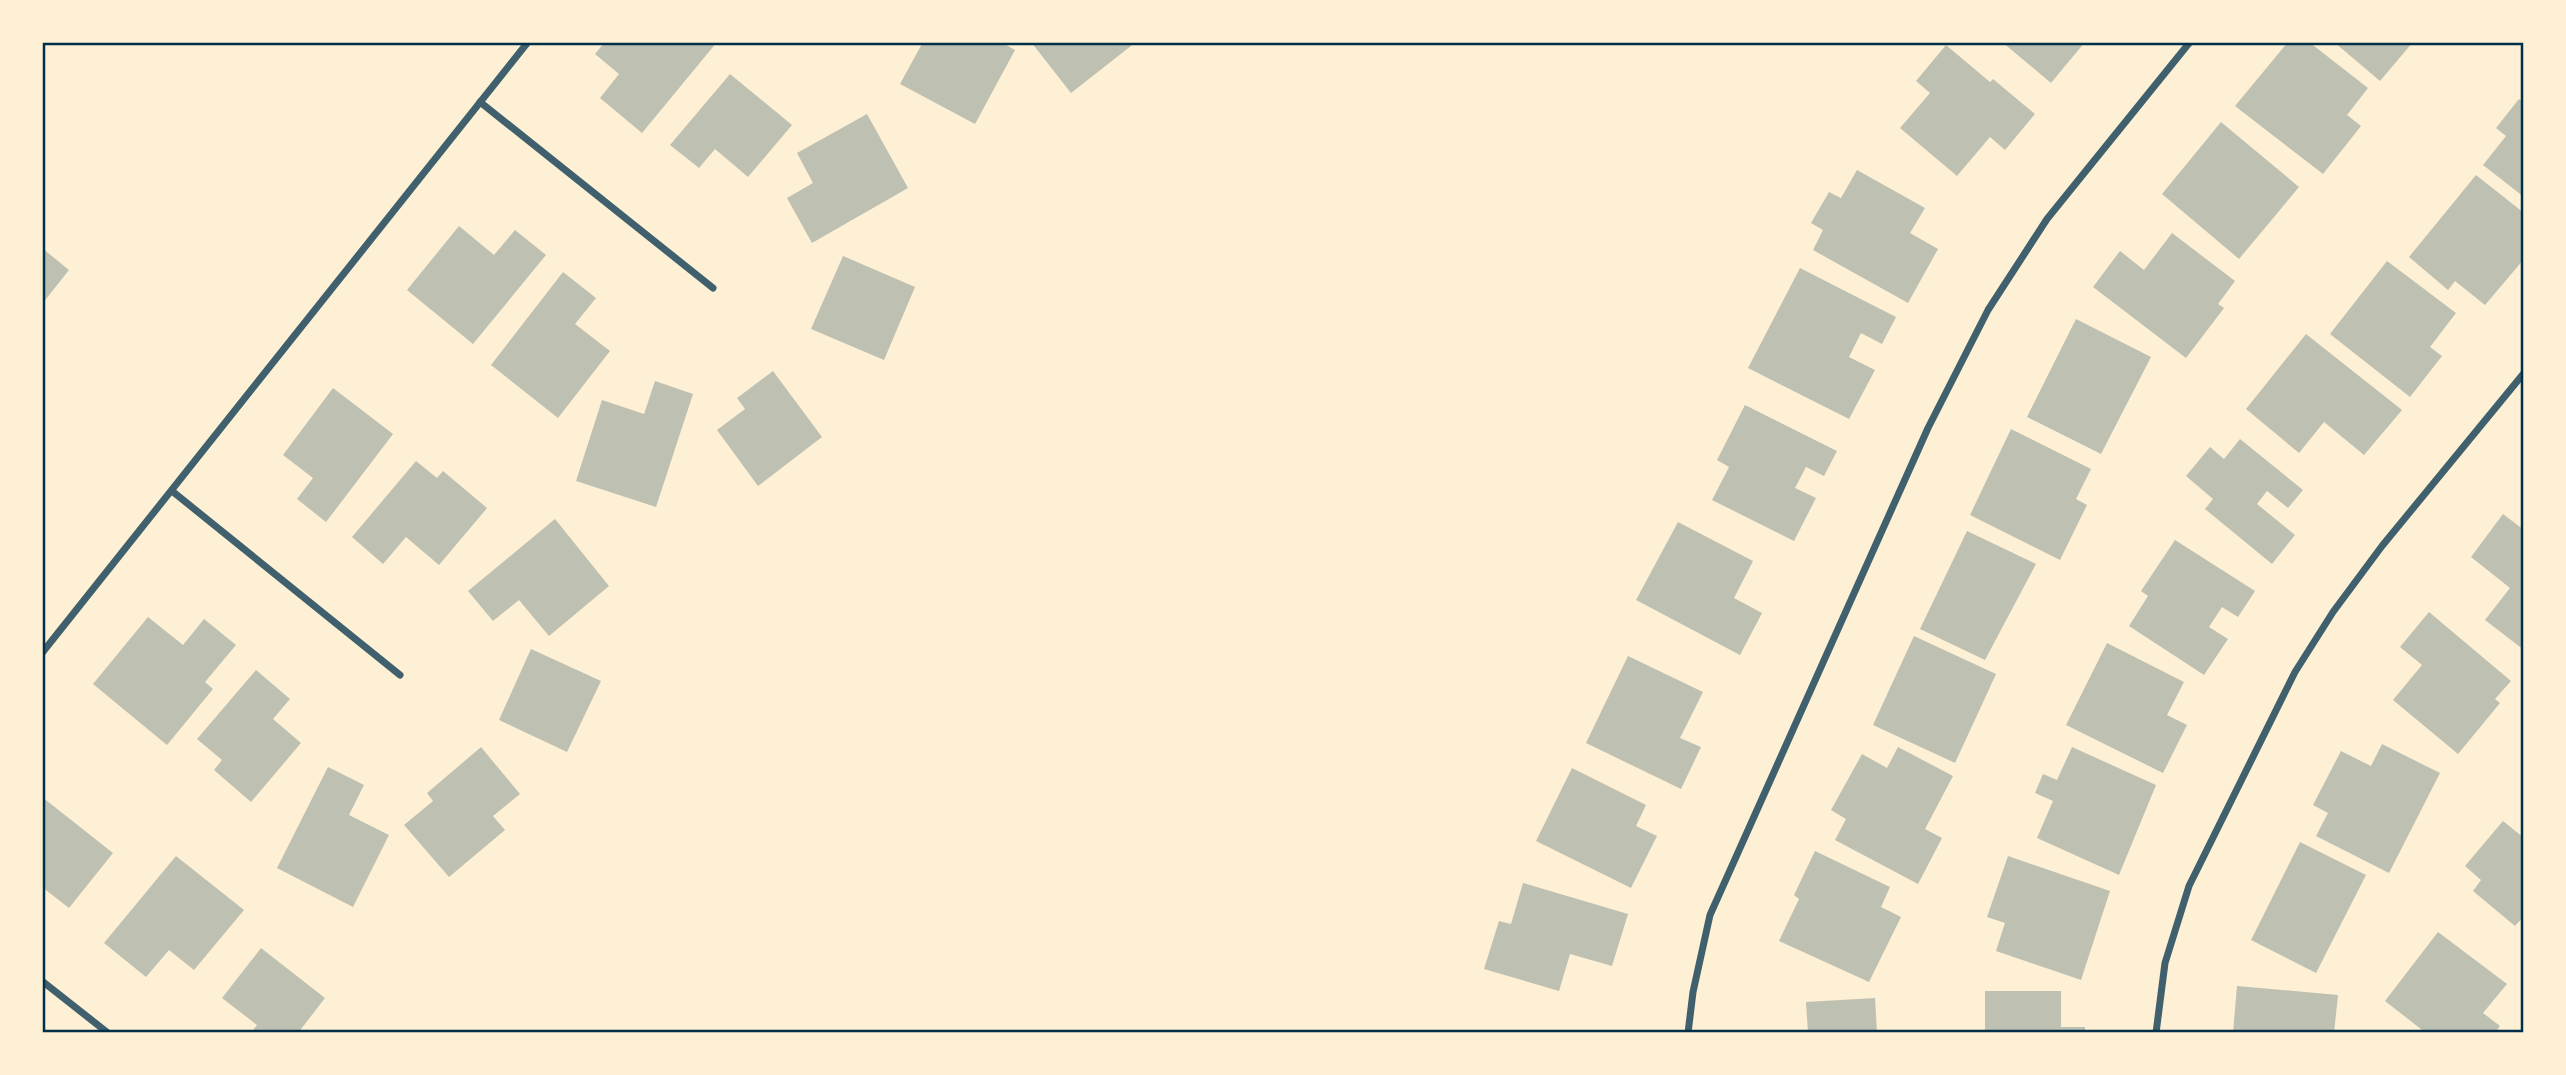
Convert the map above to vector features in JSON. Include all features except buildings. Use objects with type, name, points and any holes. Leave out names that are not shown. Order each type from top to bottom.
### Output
[{"type":"street","points":[[42,653],[528,42]]},
{"type":"street","points":[[1688,1033],[1693,992],[1710,915],[1928,428],[1989,310],[2047,219],[2190,42]]},
{"type":"street","points":[[480,102],[713,288]]},
{"type":"street","points":[[2156,1033],[2165,963],[2189,886],[2295,672],[2333,612],[2382,545],[2524,373]]},
{"type":"street","points":[[172,491],[400,675]]},
{"type":"street","points":[[42,981],[108,1033]]}]
